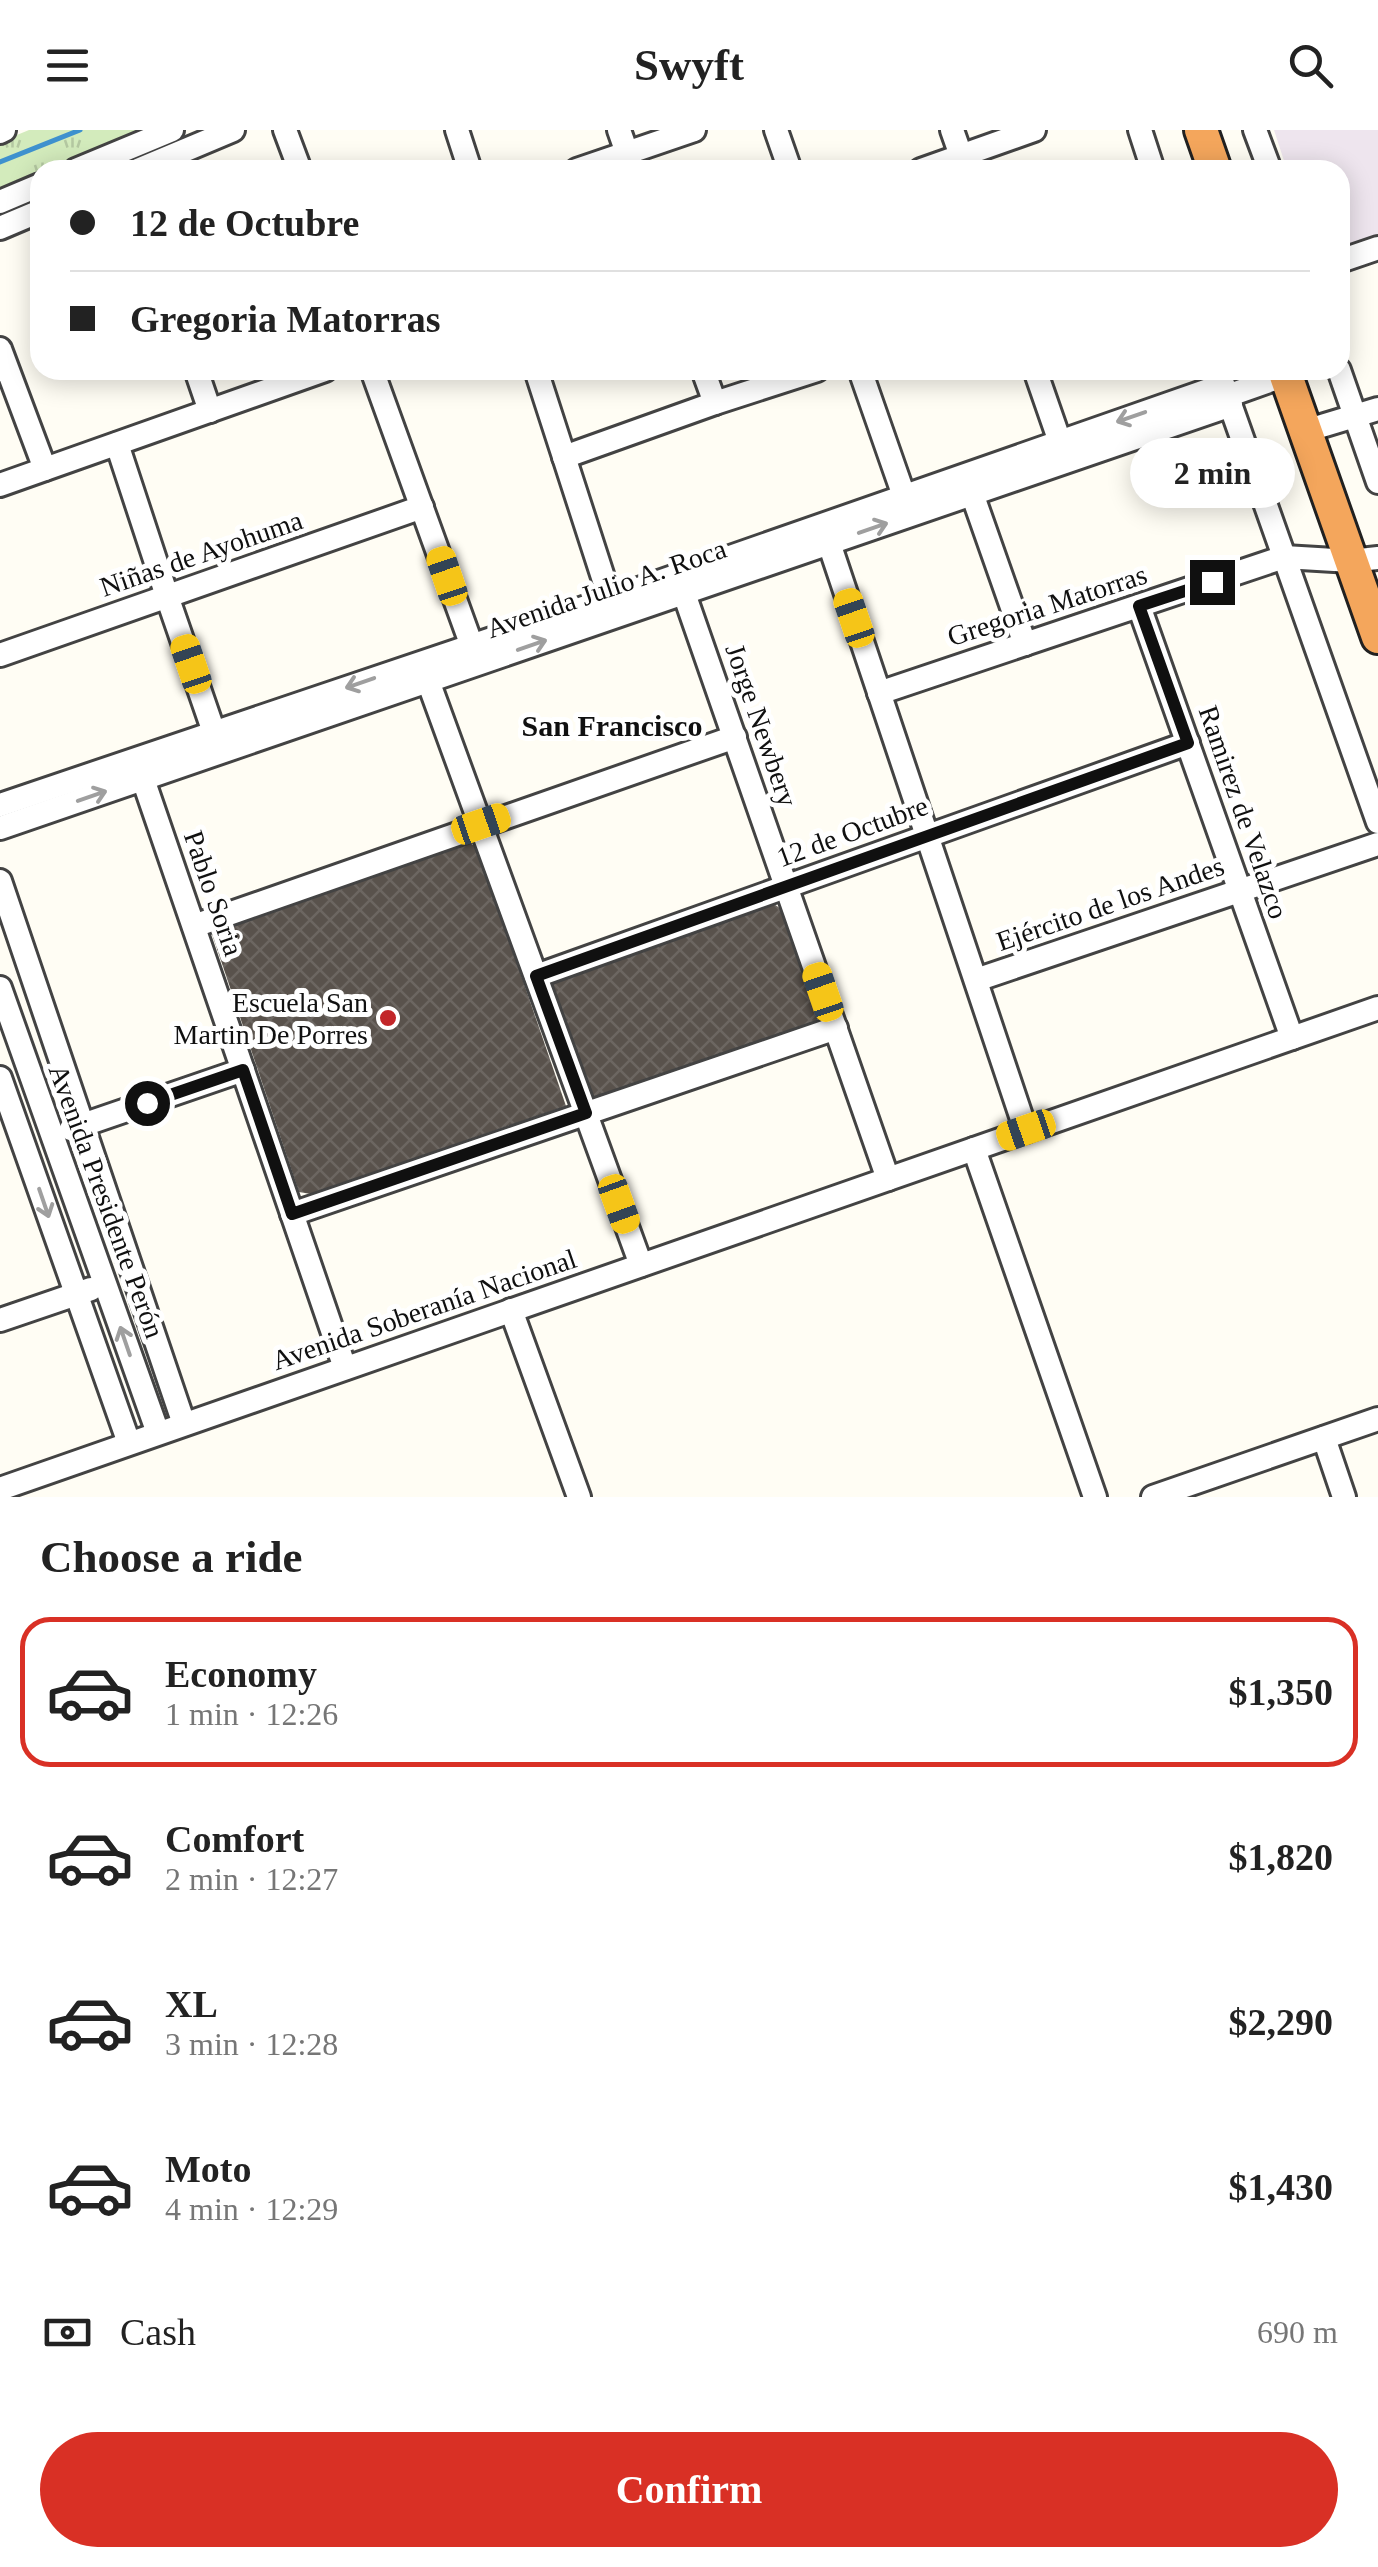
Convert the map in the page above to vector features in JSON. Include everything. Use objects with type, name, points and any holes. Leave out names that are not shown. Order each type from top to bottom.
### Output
[{"type":"highway","points":[[1201,130],[1212,160]]},
{"type":"highway","points":[[1288,380],[1305,431],[1364,560],[1378,637]]},
{"type":"street","points":[[125,160],[172,130]]},
{"type":"street","points":[[162,160],[232,130]]},
{"type":"street","points":[[286,130],[296,160]]},
{"type":"street","points":[[457,130],[467,160]]},
{"type":"street","points":[[619,130],[629,160]]},
{"type":"street","points":[[634,160],[694,130]]},
{"type":"street","points":[[776,130],[786,160]]},
{"type":"street","points":[[952,130],[963,160]]},
{"type":"street","points":[[970,160],[1034,130]]},
{"type":"street","points":[[1140,130],[1150,160]]},
{"type":"street","points":[[1255,130],[1266,160]]},
{"type":"street","points":[[0,202],[30,189]]},
{"type":"street","points":[[0,228],[30,215]]},
{"type":"street","points":[[1350,258],[1378,248]]},
{"type":"street","points":[[0,349],[45,470]]},
{"type":"street","points":[[199,380],[210,411]]},
{"type":"street","points":[[0,486],[297,380]]},
{"type":"street","points":[[376,380],[475,655]]},
{"type":"street","points":[[539,380],[610,599]]},
{"type":"street","points":[[707,380],[715,403]]},
{"type":"street","points":[[564,457],[787,380]]},
{"type":"street","points":[[863,380],[904,496]]},
{"type":"street","points":[[1038,380],[1060,442]]},
{"type":"street","points":[[1257,380],[1225,389],[1284,557],[1370,770],[1378,822]]},
{"type":"street","points":[[1342,380],[1378,482]]},
{"type":"street","name":"Avenida Julio A. Roca","points":[[0,804],[218,742],[425,672],[681,584],[904,496],[968,485],[1060,442],[1225,389]]},
{"type":"street","name":"Avenida Julio A. Roca","points":[[475,655],[610,599],[681,584],[829,543],[968,485],[1225,389]]},
{"type":"street","points":[[1305,431],[1378,409]]},
{"type":"street","points":[[118,444],[218,742]]},
{"type":"street","points":[[968,485],[1025,644]]},
{"type":"street","name":"Niñas de Ayohuma","points":[[0,655],[422,507]]},
{"type":"street","points":[[829,543],[1026,1130]]},
{"type":"street","name":"Gregoria Matorras","points":[[879,692],[1284,557],[1364,560]]},
{"type":"street","name":"Jorge Newbery","points":[[681,584],[888,1179]]},
{"type":"street","name":"Ramirez de Velazco","points":[[1139,606],[1292,1038]]},
{"type":"street","points":[[425,672],[641,1265]]},
{"type":"street","points":[[194,926],[735,737]]},
{"type":"street","name":"Avenida Julio A. Roca","points":[[0,828],[143,778],[218,742]]},
{"type":"street","name":"12 de Octubre","points":[[536,976],[1188,743]]},
{"type":"street","name":"Pablo Soria","points":[[143,778],[345,1368]]},
{"type":"street","name":"Ejército de los Andes","points":[[976,980],[1378,844]]},
{"type":"street","points":[[0,882],[184,1424]]},
{"type":"street","name":"Avenida Presidente Perón","points":[[0,989],[158,1433]]},
{"type":"street","name":"Avenida Soberanía Nacional","points":[[0,1489],[40,1487],[129,1443],[1378,1008]]},
{"type":"street","points":[[292,1214],[836,1028]]},
{"type":"street","points":[[24,1146],[243,1070]]},
{"type":"street","points":[[0,1078],[129,1443]]},
{"type":"street","points":[[974,1149],[1095,1497]]},
{"type":"street","points":[[0,1320],[105,1284]]},
{"type":"street","points":[[511,1310],[579,1497]]},
{"type":"street","points":[[1153,1497],[1378,1419]]},
{"type":"street","points":[[1324,1438],[1344,1497]]},
{"type":"shaded area","points":[[1274,130],[1378,130],[1378,234],[1350,244],[1350,160],[1284,160]]},
{"type":"green space","points":[[29,130],[149,130],[78,160],[30,160],[30,180],[0,193],[0,142]]},
{"type":"building","name":"Escuela San Martin De Porres","points":[[466,841],[477,847],[566,1106],[311,1194],[299,1192],[211,931]]},
{"type":"building","points":[[764,904],[781,909],[820,1017],[811,1025],[601,1098],[591,1095],[547,986],[558,972]]},
{"type":"waterway","points":[[0,162],[80,130]]},
{"type":"place","name":"Escuela San Martin De Porres","points":[[388,1018]]},
{"type":"district","name":"San Francisco","points":[[612,726]]},
{"type":"route","points":[[147,1103],[243,1070],[292,1214],[586,1113],[536,976],[1188,743],[1139,606],[1212,582]]}]
